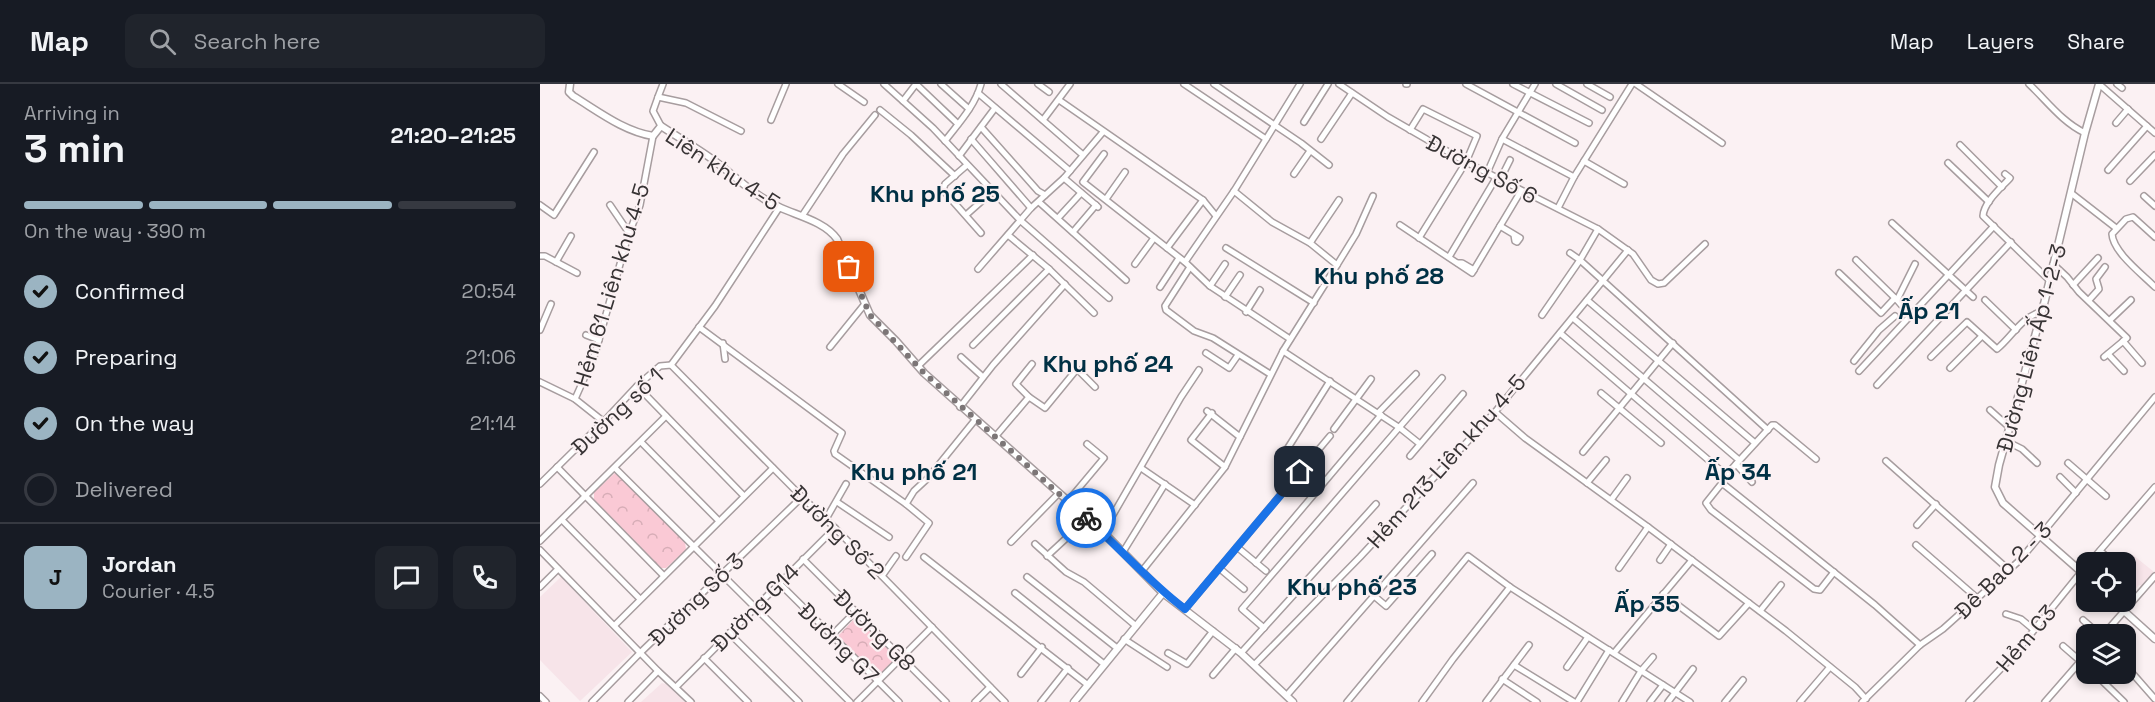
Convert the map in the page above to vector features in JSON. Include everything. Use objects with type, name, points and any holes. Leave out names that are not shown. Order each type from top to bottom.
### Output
[{"type":"street","name":"Liên khu 4-5","points":[[570,84],[569,92],[573,96],[621,125],[640,134],[653,136],[661,126],[716,162],[745,186],[779,208],[802,216],[831,232],[841,248],[870,315],[918,366],[960,407],[1102,532],[1163,593],[1255,664],[1293,702]]},
{"type":"street","points":[[661,126],[653,111],[663,84]]},
{"type":"street","points":[[771,120],[786,84]]},
{"type":"street","points":[[838,84],[864,102]]},
{"type":"street","points":[[884,84],[945,141],[1021,221],[1109,298]]},
{"type":"street","points":[[903,100],[916,84],[958,124]]},
{"type":"street","points":[[941,84],[969,109]]},
{"type":"street","points":[[945,141],[969,109],[981,84]]},
{"type":"street","points":[[1001,84],[1083,155]]},
{"type":"street","points":[[1038,84],[1049,92]]},
{"type":"street","points":[[1043,120],[1070,84]]},
{"type":"street","points":[[1184,84],[1266,139]]},
{"type":"street","points":[[1214,84],[1329,165]]},
{"type":"street","points":[[1270,374],[1213,338],[1194,331],[1165,306],[1216,216],[1300,84]]},
{"type":"street","points":[[1304,122],[1328,84]]},
{"type":"street","name":"Đường Số 6","points":[[1339,84],[1410,130],[1466,162],[1598,229],[1633,254],[1651,280],[1658,284],[1664,283],[1705,244]]},
{"type":"street","points":[[1466,84],[1575,143]]},
{"type":"street","points":[[1513,84],[1589,123]]},
{"type":"street","points":[[1487,173],[1503,139],[1535,84]]},
{"type":"street","points":[[1556,84],[1602,110]]},
{"type":"street","points":[[1587,84],[1610,97]]},
{"type":"street","points":[[1558,208],[1574,177],[1634,84],[1722,143]]},
{"type":"street","points":[[2030,84],[2065,119],[2085,133]]},
{"type":"street","points":[[2099,84],[2155,133]]},
{"type":"street","name":"Đường Liên Ấp 1-2-3","points":[[2076,565],[2003,503],[1995,487],[2099,84]]},
{"type":"street","points":[[978,93],[1070,171]]},
{"type":"street","points":[[1321,139],[1352,93]]},
{"type":"street","points":[[658,97],[686,103],[741,131]]},
{"type":"street","points":[[1059,100],[1203,200],[1216,216]]},
{"type":"street","points":[[959,156],[995,108]]},
{"type":"street","points":[[1410,130],[1423,109],[1478,136],[1466,162],[1419,238]]},
{"type":"street","points":[[2116,123],[2128,109]]},
{"type":"street","points":[[880,110],[955,176]]},
{"type":"street","points":[[802,216],[843,154],[875,115]]},
{"type":"street","points":[[2108,170],[2146,126]]},
{"type":"street","points":[[981,127],[1045,195]]},
{"type":"street","points":[[978,269],[1031,208],[1064,178],[1103,132]]},
{"type":"street","name":"Hẻm 61 Liên khu 4-5","points":[[575,399],[599,340],[629,233],[640,205],[653,136]]},
{"type":"street","points":[[971,139],[1031,208]]},
{"type":"street","points":[[1503,139],[1574,177]]},
{"type":"street","points":[[1960,145],[2002,187]]},
{"type":"street","points":[[1294,174],[1310,151]]},
{"type":"street","points":[[540,205],[554,214],[594,152]]},
{"type":"street","points":[[1104,154],[1083,182],[1188,265],[1210,286],[1290,339]]},
{"type":"street","points":[[2130,181],[2155,154]]},
{"type":"street","points":[[1449,257],[1510,160]]},
{"type":"street","points":[[1584,161],[1624,184]]},
{"type":"street","points":[[1948,163],[1989,202]]},
{"type":"street","points":[[967,165],[945,184],[943,190],[981,233]]},
{"type":"street","points":[[1106,199],[1125,172]]},
{"type":"street","points":[[2005,174],[2010,178],[1989,202],[1983,216],[2049,280]]},
{"type":"street","points":[[1064,178],[1097,206],[1073,232]]},
{"type":"street","points":[[1234,191],[1272,222],[1310,243],[1337,265]]},
{"type":"street","points":[[1400,225],[1449,257],[1474,270],[1521,191]]},
{"type":"street","points":[[966,215],[992,192]]},
{"type":"street","points":[[1058,218],[1081,193]]},
{"type":"street","points":[[2071,193],[2116,228]]},
{"type":"street","points":[[1143,571],[1225,467],[1270,374],[1356,234],[1373,196]]},
{"type":"street","points":[[2145,196],[2154,202]]},
{"type":"street","points":[[1167,248],[1203,200]]},
{"type":"street","points":[[1310,243],[1339,200]]},
{"type":"street","points":[[1039,202],[1126,280]]},
{"type":"street","points":[[610,205],[629,233]]},
{"type":"street","name":"Đường số 1","points":[[540,484],[604,422],[637,386],[660,366],[670,365],[699,327],[779,208]]},
{"type":"street","points":[[2155,237],[2133,217],[2126,219],[2112,234],[2113,241],[2120,252],[2155,287]]},
{"type":"street","points":[[1892,223],[1973,297]]},
{"type":"street","points":[[1500,226],[1514,235]]},
{"type":"street","points":[[1859,371],[1994,226]]},
{"type":"street","points":[[1542,315],[1580,260],[1598,229]]},
{"type":"street","points":[[1008,235],[1049,269],[1094,313]]},
{"type":"street","points":[[556,261],[571,236]]},
{"type":"street","points":[[1135,264],[1154,238]]},
{"type":"street","points":[[1877,385],[1965,289],[1982,276],[2011,242]]},
{"type":"street","points":[[831,264],[841,248]]},
{"type":"street","points":[[1226,248],[1314,303]]},
{"type":"street","name":"Hẻm 213 Liên khu 4-5","points":[[1255,664],[1360,557],[1495,412],[1628,250]]},
{"type":"street","points":[[1570,253],[1768,430]]},
{"type":"street","points":[[918,366],[1033,255]]},
{"type":"street","points":[[540,256],[546,256],[577,273]]},
{"type":"street","points":[[1160,287],[1179,258]]},
{"type":"street","points":[[2073,285],[2098,258]]},
{"type":"street","points":[[1856,260],[1910,315]]},
{"type":"street","points":[[1210,286],[1225,264]]},
{"type":"street","points":[[1839,273],[1881,313],[1896,299],[1915,264]]},
{"type":"street","points":[[2053,264],[2127,338],[2106,355],[2124,371]]},
{"type":"street","points":[[2089,300],[2099,289],[2096,279],[2105,267]]},
{"type":"street","points":[[973,345],[1049,269]]},
{"type":"street","points":[[1225,297],[1240,275]]},
{"type":"street","points":[[960,407],[982,377],[1065,284]]},
{"type":"street","points":[[1246,312],[1260,290]]},
{"type":"street","points":[[1587,300],[1755,442]]},
{"type":"street","points":[[1985,300],[2016,330]]},
{"type":"street","points":[[2110,320],[2132,300]]},
{"type":"street","points":[[540,330],[551,304]]},
{"type":"street","points":[[830,347],[864,305]]},
{"type":"street","points":[[1931,357],[1967,322],[1997,349],[2033,314],[2041,312]]},
{"type":"street","points":[[1854,361],[1879,330],[1895,316]]},
{"type":"street","points":[[1572,318],[1737,462],[1752,482]]},
{"type":"street","points":[[699,327],[842,433],[835,448],[835,454],[929,523],[906,557]]},
{"type":"street","points":[[1879,330],[1889,339]]},
{"type":"street","points":[[1560,333],[1726,475]]},
{"type":"street","points":[[586,335],[599,340]]},
{"type":"street","points":[[1950,368],[1982,336]]},
{"type":"street","points":[[2123,341],[2142,363]]},
{"type":"street","points":[[723,343],[725,359]]},
{"type":"street","points":[[1583,452],[1673,343]]},
{"type":"street","points":[[1283,351],[1380,414],[1420,444]]},
{"type":"street","points":[[1206,353],[1229,368],[1238,355]]},
{"type":"street","points":[[960,357],[982,377]]},
{"type":"street","points":[[1032,364],[1016,384],[1045,408],[1077,369],[1095,387]]},
{"type":"street","name":"Đường Số 2","points":[[670,365],[835,528],[1005,702]]},
{"type":"street","points":[[1102,532],[1199,370]]},
{"type":"street","points":[[1256,563],[1416,374]]},
{"type":"street","points":[[1264,628],[1242,609],[1443,378]]},
{"type":"street","points":[[1334,429],[1371,379]]},
{"type":"street","points":[[1279,462],[1330,381]]},
{"type":"street","points":[[540,382],[575,399],[604,422]]},
{"type":"street","points":[[637,386],[744,496]]},
{"type":"street","points":[[1601,393],[1660,443]]},
{"type":"street","points":[[1410,456],[1463,394]]},
{"type":"street","points":[[995,437],[1029,397]]},
{"type":"street","name":"Đê Bao 2 - 3","points":[[1864,700],[1920,645],[1943,629],[2009,570],[2041,536],[2155,398]]},
{"type":"street","points":[[1990,410],[2009,427]]},
{"type":"street","points":[[1225,467],[1191,440],[1210,412],[1240,436]]},
{"type":"street","points":[[1495,412],[1525,438],[1760,611],[1856,687],[1864,700]]},
{"type":"street","points":[[540,541],[666,416]]},
{"type":"street","points":[[906,504],[975,420]]},
{"type":"street","points":[[1816,459],[1775,425],[1737,462],[1706,503],[1711,510],[1814,589],[1820,590],[1834,573]]},
{"type":"street","points":[[1185,609],[1330,436]]},
{"type":"street","points":[[2006,441],[2022,449],[2037,463]]},
{"type":"street","points":[[641,442],[719,521]]},
{"type":"street","points":[[1068,501],[1104,458],[1087,444]]},
{"type":"street","points":[[1587,483],[1606,460]]},
{"type":"street","points":[[1886,461],[2009,570]]},
{"type":"street","points":[[2068,463],[2106,496]]},
{"type":"street","points":[[557,467],[664,576]]},
{"type":"street","points":[[615,468],[850,702]]},
{"type":"street","points":[[615,625],[773,468]]},
{"type":"street","points":[[1141,468],[1195,505]]},
{"type":"street","points":[[2060,477],[2076,493]]},
{"type":"street","points":[[1611,500],[1627,478]]},
{"type":"street","points":[[1287,695],[1473,483]]},
{"type":"street","points":[[1722,483],[1920,645]]},
{"type":"street","points":[[826,519],[846,484]]},
{"type":"street","points":[[1123,552],[1165,484]]},
{"type":"street","points":[[2100,551],[2155,487]]},
{"type":"street","points":[[1011,542],[1059,493]]},
{"type":"street","name":"Đường Số 3","points":[[592,702],[640,652],[802,497]]},
{"type":"street","points":[[837,502],[890,537]]},
{"type":"street","points":[[1213,675],[1264,628],[1376,504]]},
{"type":"street","points":[[1917,525],[1936,504]]},
{"type":"street","points":[[1047,556],[1087,519]]},
{"type":"street","points":[[562,520],[640,599]]},
{"type":"street","points":[[1618,568],[1648,527]]},
{"type":"street","name":"Đường G14","points":[[675,687],[835,528]]},
{"type":"street","points":[[1035,544],[1066,572],[1084,582],[1136,626]]},
{"type":"street","points":[[1659,560],[1671,544]]},
{"type":"street","points":[[1916,545],[1977,598]]},
{"type":"street","points":[[1237,547],[1266,571]]},
{"type":"street","points":[[540,550],[691,702]]},
{"type":"street","points":[[1373,595],[1386,606],[1432,554]]},
{"type":"street","points":[[882,576],[896,556]]},
{"type":"street","points":[[1347,702],[1468,556],[1510,587],[1690,702]]},
{"type":"street","points":[[924,557],[1088,685]]},
{"type":"street","name":"Đường G8","points":[[803,559],[946,702]]},
{"type":"street","points":[[1514,665],[1575,702],[1612,652],[1692,560]]},
{"type":"street","points":[[1219,568],[1244,589]]},
{"type":"street","points":[[540,587],[558,569]]},
{"type":"street","points":[[2136,597],[2155,576]]},
{"type":"street","points":[[1027,578],[1117,648]]},
{"type":"street","name":"Hẻm C3","points":[[1969,702],[2013,656],[2076,582]]},
{"type":"street","name":"Đường G7","points":[[779,583],[899,702]]},
{"type":"street","points":[[1760,611],[1781,585]]},
{"type":"street","points":[[1422,702],[1510,587]]},
{"type":"street","points":[[1074,702],[1163,593]]},
{"type":"street","points":[[1015,594],[1104,664]]},
{"type":"street","points":[[1663,594],[1719,636],[1749,603]]},
{"type":"street","points":[[832,635],[856,611]]},
{"type":"street","points":[[2112,624],[2122,612]]},
{"type":"street","points":[[2126,612],[2155,639]]},
{"type":"street","points":[[2006,614],[2021,619],[2034,630]]},
{"type":"street","points":[[2083,620],[2088,624]]},
{"type":"street","points":[[857,702],[932,627]]},
{"type":"street","points":[[1168,653],[1187,664],[1213,630]]},
{"type":"street","points":[[729,633],[799,702]]},
{"type":"street","points":[[1567,668],[1588,637]]},
{"type":"street","points":[[1124,639],[1167,667]]},
{"type":"street","points":[[1486,702],[1529,645]]},
{"type":"street","points":[[2063,646],[2076,658]]},
{"type":"street","points":[[1021,674],[1042,647]]},
{"type":"street","points":[[1622,702],[1641,671],[1653,657]]},
{"type":"street","points":[[704,658],[748,702]]},
{"type":"street","points":[[1800,702],[1830,667]]},
{"type":"street","points":[[1041,702],[1068,668]]},
{"type":"street","points":[[2045,702],[2076,668]]},
{"type":"street","points":[[1668,702],[1693,669]]},
{"type":"street","points":[[628,702],[658,671]]},
{"type":"street","points":[[2136,677],[2155,699]]},
{"type":"street","points":[[1502,679],[1537,702]]},
{"type":"street","points":[[1725,702],[1743,680]]},
{"type":"street","points":[[2105,684],[2124,702]]},
{"type":"street","points":[[1650,702],[1663,685]]},
{"type":"street","points":[[975,702],[990,687]]},
{"type":"street","points":[[540,696],[546,702]]},
{"type":"shaded area","points":[[2136,557],[2154,572],[2142,586],[2139,585],[2136,588]]},
{"type":"shaded area","points":[[561,577],[632,652],[580,701],[540,660],[540,597]]},
{"type":"shaded area","points":[[662,683],[666,684],[685,702],[641,702]]},
{"type":"green space","points":[[616,472],[685,542],[686,550],[666,568],[661,568],[594,500],[594,492]]},
{"type":"green space","points":[[857,616],[897,657],[878,677],[838,636]]},
{"type":"way so far","points":[[849,267],[870,315],[924,373],[1086,518]]},
{"type":"district","name":"Khu phố 25","points":[[935,194]]},
{"type":"district","name":"Khu phố 28","points":[[1379,276]]},
{"type":"district","name":"Ấp 21","points":[[1929,311]]},
{"type":"district","name":"Khu phố 24","points":[[1108,364]]},
{"type":"district","name":"Khu phố 21","points":[[914,472]]},
{"type":"district","name":"Ấp 34","points":[[1738,472]]},
{"type":"district","name":"Khu phố 23","points":[[1352,587]]},
{"type":"district","name":"Ấp 35","points":[[1647,604]]},
{"type":"route","points":[[1086,518],[1143,571],[1163,593],[1185,609],[1300,472]]}]
